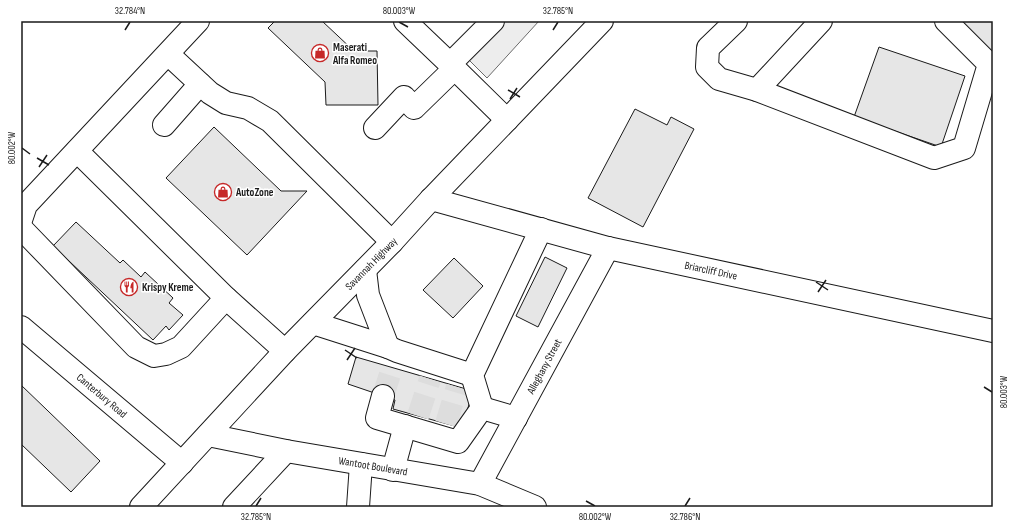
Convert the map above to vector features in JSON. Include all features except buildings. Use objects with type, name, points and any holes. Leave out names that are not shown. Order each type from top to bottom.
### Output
[{"type":"main road","points":[[21,220],[26,205],[198,21]]},
{"type":"main road","points":[[405,21],[507,120]]},
{"type":"main road","points":[[375,128],[404,97],[414,108],[493,21]]},
{"type":"main road","name":"Savannah Highway","points":[[141,507],[285,352],[602,21]]},
{"type":"main road","points":[[736,21],[708,48],[707,67],[719,79],[757,90],[934,158],[964,148],[989,64],[946,21]]},
{"type":"main road","points":[[757,90],[821,21]]},
{"type":"main road","points":[[168,54],[210,93],[226,103],[248,108],[270,121],[392,242]]},
{"type":"main road","points":[[164,125],[200,84]]},
{"type":"main road","points":[[78,151],[226,298],[285,352]]},
{"type":"main road","name":"Briarcliff Drive","points":[[431,199],[608,248],[993,330]]},
{"type":"main road","points":[[21,228],[136,347],[154,356],[166,354],[181,347],[226,298]]},
{"type":"main road","points":[[464,378],[541,229]]},
{"type":"main road","name":"Alleghany Street","points":[[480,484],[608,248]]},
{"type":"main road","points":[[364,270],[368,295],[392,355]]},
{"type":"main road","points":[[313,323],[433,371],[464,378],[482,408],[516,418]]},
{"type":"main road","name":"Canterbury Road","points":[[21,327],[182,464]]},
{"type":"main road","points":[[383,396],[377,418],[444,430],[458,442],[482,408]]},
{"type":"main road","points":[[393,470],[412,424]]},
{"type":"main road","name":"Wantoot Boulevard","points":[[208,435],[286,451],[480,484],[535,507]]},
{"type":"main road","points":[[234,507],[286,451]]},
{"type":"main road","points":[[358,507],[361,464]]},
{"type":"shaded area","points":[[501,21],[539,21],[487,78],[467,58]]},
{"type":"tunnel","points":[[383,396],[392,368]]},
{"type":"tunnel","points":[[418,416],[430,379]]},
{"type":"tunnel","points":[[446,424],[457,387]]},
{"type":"place","name":"Maserati Alfa Romeo","points":[[320,53]]},
{"type":"place","name":"AutoZone","points":[[223,192]]},
{"type":"place","name":"Krispy Kreme","points":[[129,287]]}]
